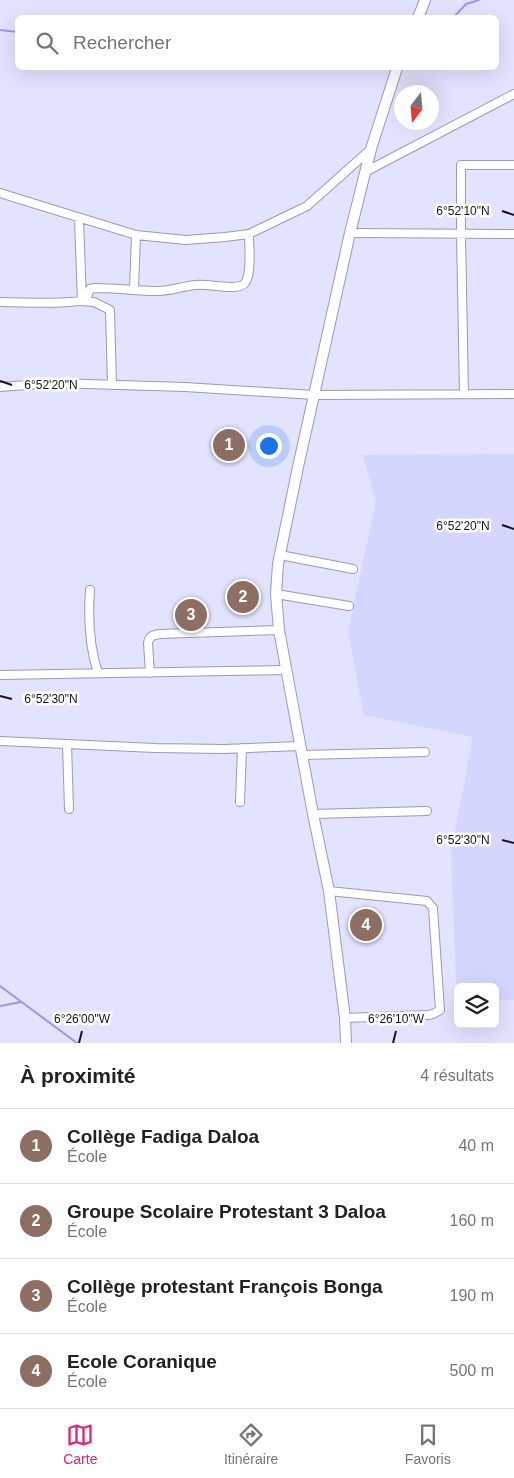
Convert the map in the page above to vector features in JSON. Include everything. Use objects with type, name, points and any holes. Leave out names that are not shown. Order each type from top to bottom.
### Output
[{"type":"street","points":[[419,15],[425,0]]},
{"type":"street","points":[[346,1043],[345,1018],[329,891],[279,630],[276,594],[280,555],[350,233],[371,149],[396,70]]},
{"type":"street","points":[[365,172],[514,94]]},
{"type":"street","points":[[0,194],[136,235],[186,240],[249,234],[314,202],[371,149]]},
{"type":"street","points":[[464,394],[461,165],[514,165]]},
{"type":"street","points":[[79,219],[82,301]]},
{"type":"street","points":[[350,233],[514,234]]},
{"type":"street","points":[[82,301],[86,298],[90,289],[158,291],[197,284],[223,287],[241,286],[247,280],[249,270],[249,234]]},
{"type":"street","points":[[134,289],[136,235]]},
{"type":"street","points":[[0,302],[52,303],[82,301],[94,302],[110,310],[112,385]]},
{"type":"street","points":[[0,386],[55,383],[185,387],[314,395],[514,394]]},
{"type":"street","points":[[280,555],[353,569]]},
{"type":"street","points":[[90,590],[90,645],[98,673]]},
{"type":"street","points":[[276,594],[349,606]]},
{"type":"street","points":[[150,673],[148,643],[151,636],[160,634],[279,630]]},
{"type":"street","points":[[0,675],[287,670]]},
{"type":"street","points":[[0,741],[155,748],[425,752]]},
{"type":"street","points":[[67,744],[69,808]]},
{"type":"street","points":[[240,802],[242,748]]},
{"type":"street","points":[[313,814],[427,811]]},
{"type":"street","points":[[329,891],[423,900],[430,903],[433,908],[440,1010],[433,1014],[345,1018]]},
{"type":"shaded area","points":[[514,454],[514,1000],[499,1000],[499,983],[456,983],[451,852],[473,737],[364,715],[348,631],[376,502],[363,455]]},
{"type":"waterway","points":[[456,15],[466,4],[479,0]]},
{"type":"waterway","points":[[0,30],[15,32]]},
{"type":"waterway","points":[[0,986],[77,1043]]},
{"type":"waterway","points":[[0,1006],[21,1002]]},
{"type":"place","name":"Collège Fadiga Daloa","points":[[229,445]]},
{"type":"place","name":"Groupe Scolaire Protestant 3 Daloa","points":[[243,597]]},
{"type":"place","name":"Collège protestant François Bonga","points":[[191,615]]},
{"type":"place","name":"Ecole Coranique","points":[[366,925]]}]
